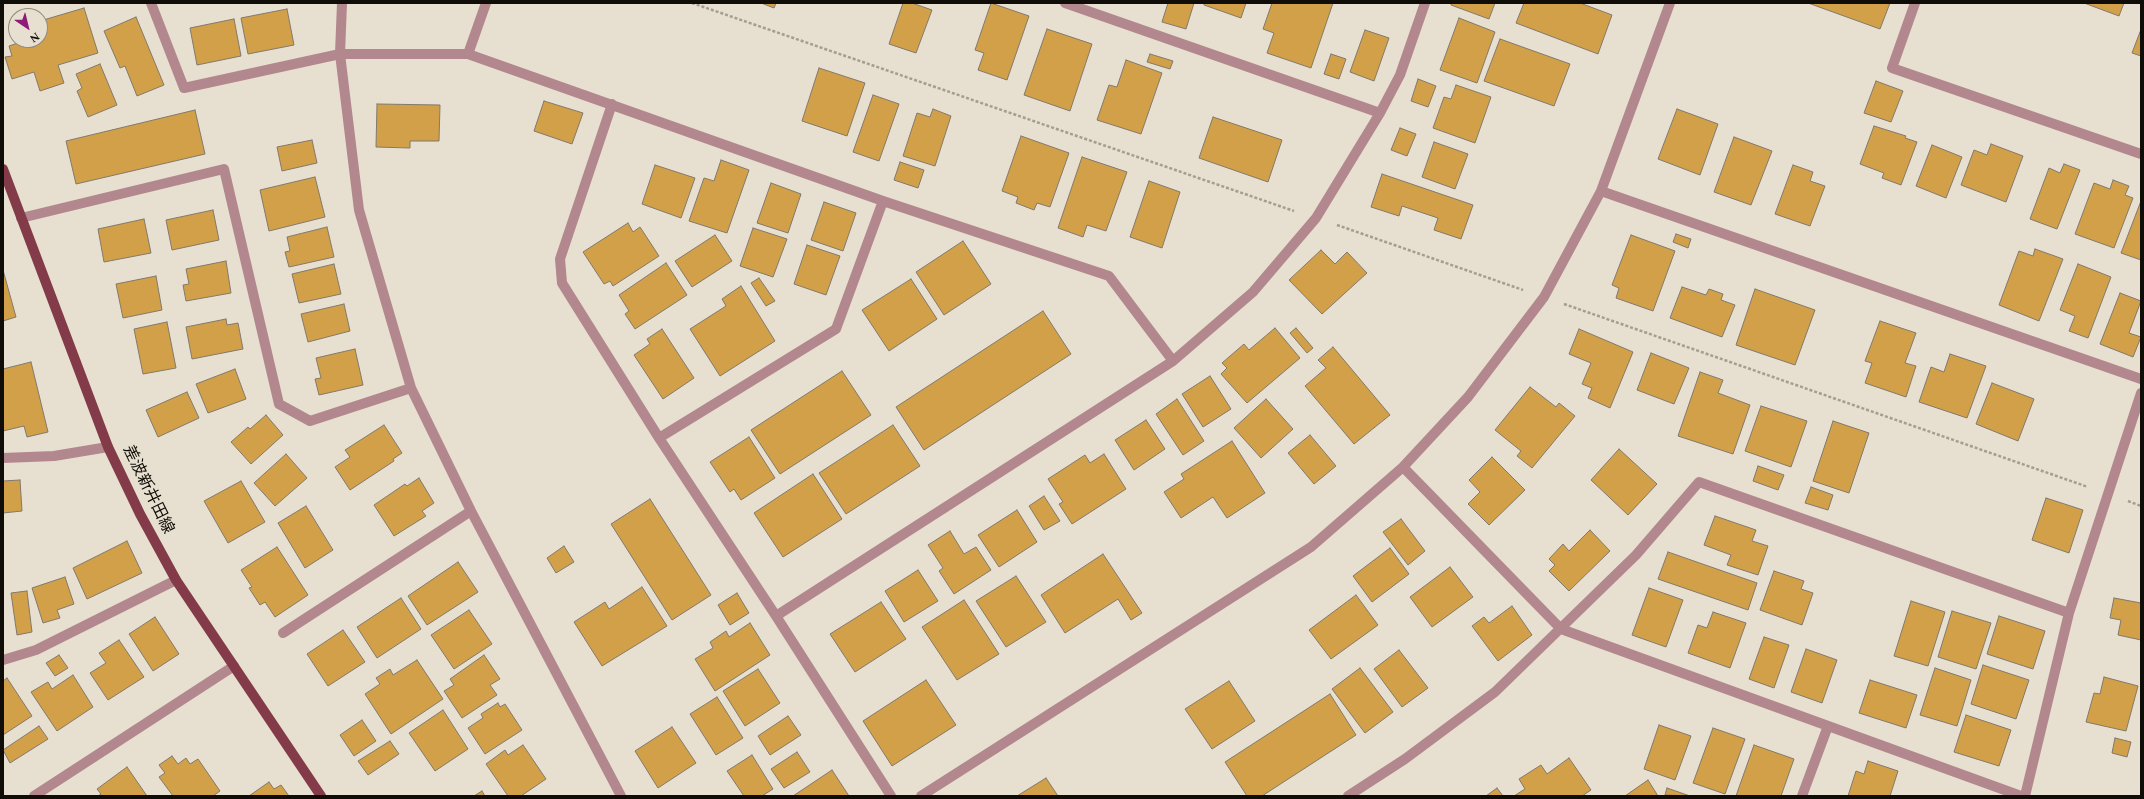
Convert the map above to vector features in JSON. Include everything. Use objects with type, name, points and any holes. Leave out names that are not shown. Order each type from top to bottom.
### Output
[{"type":"main road","name":"差波新井田線","points":[[3,169],[108,447],[140,514],[176,580],[321,796]]},
{"type":"street","points":[[151,3],[184,88],[340,54],[468,54],[883,201],[1109,276],[1173,361]]},
{"type":"street","points":[[342,3],[340,54],[358,210],[411,388],[471,511],[621,796]]},
{"type":"street","points":[[468,54],[486,3]]},
{"type":"street","points":[[1064,3],[1380,114]]},
{"type":"street","points":[[776,616],[1173,361],[1253,292],[1316,218],[1380,114],[1400,75],[1425,3]]},
{"type":"street","points":[[921,796],[1311,547],[1403,467],[1468,397],[1544,297],[1601,191],[1644,78],[1670,3]]},
{"type":"street","points":[[1915,3],[1892,68],[2141,154]]},
{"type":"street","points":[[612,104],[560,258],[562,283],[659,438],[776,616],[891,796]]},
{"type":"street","points":[[21,218],[224,169],[279,404],[310,421],[411,388]]},
{"type":"street","points":[[1601,191],[2141,379]]},
{"type":"street","points":[[659,438],[836,329],[883,201]]},
{"type":"street","points":[[2025,796],[2069,613],[2141,393]]},
{"type":"street","points":[[3,458],[54,456],[108,447]]},
{"type":"street","points":[[1403,467],[1560,629],[2021,796]]},
{"type":"street","points":[[1348,796],[1405,759],[1495,692],[1636,555],[1699,482],[2069,613]]},
{"type":"street","points":[[283,632],[471,511]]},
{"type":"street","points":[[3,660],[36,650],[176,580]]},
{"type":"street","points":[[34,796],[234,666]]},
{"type":"street","points":[[1802,796],[1828,726]]},
{"type":"path","points":[[692,3],[1544,297],[2141,506]]},
{"type":"building","points":[[761,3],[776,3],[774,8]]},
{"type":"building","points":[[903,3],[912,3],[932,10],[916,53],[889,44]]},
{"type":"building","points":[[991,3],[1029,16],[1007,80],[978,70],[984,53],[975,50]]},
{"type":"building","points":[[1168,3],[1194,3],[1186,29],[1162,22]]},
{"type":"building","points":[[1204,3],[1246,3],[1241,18],[1204,5]]},
{"type":"building","points":[[1272,3],[1333,3],[1311,68],[1267,53],[1274,33],[1263,29]]},
{"type":"building","points":[[1451,3],[1495,3],[1489,19],[1451,5]]},
{"type":"building","points":[[1524,3],[1580,3],[1612,15],[1598,54],[1516,23]]},
{"type":"building","points":[[1808,3],[1890,3],[1880,29]]},
{"type":"building","points":[[2084,3],[2124,3],[2119,16]]},
{"type":"building","points":[[84,8],[98,53],[58,65],[64,83],[40,91],[34,72],[12,79],[5,57],[12,56],[10,48],[48,48],[48,19]]},
{"type":"building","points":[[287,9],[294,45],[248,54],[241,18]]},
{"type":"building","points":[[136,17],[164,85],[137,96],[125,66],[120,68],[104,31]]},
{"type":"building","points":[[1459,18],[1495,32],[1477,83],[1440,70]]},
{"type":"building","points":[[234,19],[241,56],[197,65],[190,28]]},
{"type":"building","points":[[1047,29],[1092,44],[1070,111],[1024,95]]},
{"type":"building","points":[[1365,30],[1389,38],[1374,81],[1350,72]]},
{"type":"building","points":[[2141,32],[2141,56],[2132,53]]},
{"type":"building","points":[[1500,39],[1570,64],[1554,106],[1484,81]]},
{"type":"building","points":[[1150,54],[1173,61],[1170,69],[1147,62]]},
{"type":"building","points":[[1331,54],[1346,59],[1339,79],[1324,74]]},
{"type":"building","points":[[1126,60],[1162,73],[1141,134],[1097,120],[1109,85],[1117,87]]},
{"type":"building","points":[[100,64],[117,105],[88,117],[77,91],[82,88],[76,74]]},
{"type":"building","points":[[819,68],[865,83],[847,136],[802,121]]},
{"type":"building","points":[[1418,79],[1436,86],[1428,107],[1411,101]]},
{"type":"building","points":[[1876,81],[1903,91],[1891,122],[1864,113]]},
{"type":"building","points":[[1456,85],[1491,97],[1475,143],[1433,128],[1444,97],[1451,99]]},
{"type":"building","points":[[873,95],[899,104],[879,161],[853,152]]},
{"type":"building","points":[[544,101],[583,113],[572,144],[534,131]]},
{"type":"building","points":[[377,104],[440,105],[439,141],[410,141],[410,148],[376,147]]},
{"type":"building","points":[[933,109],[951,116],[935,166],[903,156],[917,113],[930,117]]},
{"type":"building","points":[[1677,109],[1718,124],[1700,175],[1658,159]]},
{"type":"building","points":[[195,110],[205,154],[76,184],[66,141]]},
{"type":"building","points":[[1213,117],[1282,140],[1268,182],[1199,158]]},
{"type":"building","points":[[1874,126],[1906,136],[1905,138],[1917,142],[1901,185],[1882,178],[1884,173],[1860,164]]},
{"type":"building","points":[[1400,128],[1416,134],[1407,156],[1391,150]]},
{"type":"building","points":[[1021,136],[1069,153],[1050,207],[1037,203],[1034,210],[1016,203],[1018,197],[1002,191]]},
{"type":"building","points":[[1734,137],[1772,151],[1751,205],[1714,192]]},
{"type":"building","points":[[312,140],[317,163],[282,171],[277,147]]},
{"type":"building","points":[[1434,142],[1468,154],[1455,189],[1422,177]]},
{"type":"building","points":[[1991,144],[2023,156],[2006,202],[1961,185],[1974,150],[1987,155]]},
{"type":"building","points":[[1932,145],[1962,157],[1946,198],[1916,186]]},
{"type":"building","points":[[1082,157],[1127,172],[1106,231],[1087,225],[1083,237],[1058,228]]},
{"type":"building","points":[[721,160],[749,170],[727,233],[689,221],[704,178],[714,181]]},
{"type":"building","points":[[900,162],[924,170],[918,188],[894,180]]},
{"type":"building","points":[[2064,164],[2080,170],[2057,229],[2030,219],[2049,168],[2060,173]]},
{"type":"building","points":[[655,165],[695,178],[681,218],[642,204]]},
{"type":"building","points":[[1793,165],[1813,172],[1810,181],[1825,186],[1810,226],[1775,214]]},
{"type":"building","points":[[1382,174],[1473,205],[1461,239],[1434,230],[1438,218],[1402,206],[1399,216],[1371,207]]},
{"type":"building","points":[[315,177],[325,217],[269,231],[260,190]]},
{"type":"building","points":[[2113,180],[2129,186],[2125,195],[2133,198],[2114,248],[2075,234],[2094,183],[2110,189]]},
{"type":"building","points":[[1149,181],[1180,192],[1162,248],[1130,237]]},
{"type":"building","points":[[771,183],[801,194],[788,233],[757,223]]},
{"type":"building","points":[[2141,201],[2141,260],[2121,253]]},
{"type":"building","points":[[824,202],[856,213],[843,251],[811,240]]},
{"type":"building","points":[[213,210],[219,240],[172,250],[166,220]]},
{"type":"building","points":[[144,219],[151,253],[104,262],[98,229]]},
{"type":"building","points":[[628,223],[633,232],[640,227],[659,256],[613,286],[610,281],[604,284],[583,252]]},
{"type":"building","points":[[327,227],[334,257],[289,267],[285,252],[290,251],[287,237]]},
{"type":"building","points":[[753,228],[787,239],[773,277],[740,266]]},
{"type":"building","points":[[1676,234],[1691,239],[1688,248],[1673,242]]},
{"type":"building","points":[[715,235],[732,261],[692,287],[675,261]]},
{"type":"building","points":[[1631,235],[1675,251],[1653,311],[1616,298],[1619,288],[1612,285]]},
{"type":"building","points":[[963,241],[991,284],[944,315],[916,272]]},
{"type":"building","points":[[807,245],[840,256],[826,295],[794,284]]},
{"type":"building","points":[[2035,249],[2063,259],[2039,321],[1999,305],[2019,251],[2033,256]]},
{"type":"building","points":[[1321,250],[1335,264],[1347,252],[1367,273],[1322,314],[1289,280]]},
{"type":"building","points":[[226,261],[231,293],[186,301],[183,285],[189,284],[186,269]]},
{"type":"building","points":[[666,263],[687,295],[635,329],[625,314],[629,311],[619,295]]},
{"type":"building","points":[[334,264],[341,294],[299,303],[292,274]]},
{"type":"building","points":[[2078,264],[2111,277],[2088,338],[2069,331],[2075,316],[2060,310]]},
{"type":"building","points":[[3,270],[16,317],[3,321]]},
{"type":"building","points":[[156,276],[162,310],[123,318],[116,284]]},
{"type":"building","points":[[759,278],[775,301],[766,306],[751,283]]},
{"type":"building","points":[[911,279],[937,319],[889,351],[862,310]]},
{"type":"building","points":[[741,286],[775,341],[720,376],[690,329],[726,306],[722,299]]},
{"type":"building","points":[[1682,287],[1706,295],[1709,289],[1723,294],[1721,300],[1735,305],[1722,337],[1670,318]]},
{"type":"building","points":[[1755,289],[1815,310],[1795,365],[1736,345]]},
{"type":"building","points":[[2120,293],[2141,301],[2129,333],[2141,337],[2133,357],[2100,344]]},
{"type":"building","points":[[344,304],[350,331],[308,342],[301,314]]},
{"type":"building","points":[[1043,311],[1071,354],[924,450],[896,407]]},
{"type":"building","points":[[226,319],[227,325],[238,323],[243,349],[192,359],[186,327]]},
{"type":"building","points":[[1880,321],[1916,333],[1905,363],[1916,366],[1906,397],[1865,383],[1872,363],[1865,361]]},
{"type":"building","points":[[167,322],[176,368],[143,374],[134,329]]},
{"type":"building","points":[[1275,328],[1300,358],[1247,403],[1221,374],[1227,368],[1222,363],[1244,344],[1249,350]]},
{"type":"building","points":[[1296,328],[1313,348],[1307,353],[1290,333]]},
{"type":"building","points":[[662,329],[694,378],[663,399],[634,355],[650,344],[647,339]]},
{"type":"building","points":[[1579,329],[1633,352],[1610,408],[1588,398],[1592,388],[1582,384],[1591,363],[1569,354]]},
{"type":"building","points":[[1333,347],[1390,415],[1354,444],[1305,386],[1326,368],[1318,360]]},
{"type":"building","points":[[355,349],[363,385],[319,395],[315,379],[321,378],[316,358]]},
{"type":"building","points":[[1651,353],[1689,368],[1674,404],[1637,390]]},
{"type":"building","points":[[1950,354],[1986,366],[1967,418],[1919,402],[1931,367],[1944,372]]},
{"type":"building","points":[[31,362],[48,432],[27,437],[24,426],[3,431],[3,369]]},
{"type":"building","points":[[235,369],[246,399],[208,413],[196,384]]},
{"type":"building","points":[[842,371],[871,415],[780,474],[751,430]]},
{"type":"building","points":[[1700,372],[1723,380],[1718,393],[1750,405],[1733,454],[1678,436]]},
{"type":"building","points":[[1210,376],[1231,409],[1203,427],[1182,394]]},
{"type":"building","points":[[1992,383],[2034,399],[2018,441],[1976,424]]},
{"type":"building","points":[[1530,387],[1556,407],[1559,403],[1575,416],[1532,468],[1517,456],[1521,451],[1495,430]]},
{"type":"building","points":[[187,392],[199,418],[158,437],[146,410]]},
{"type":"building","points":[[1177,399],[1204,441],[1183,455],[1156,414]]},
{"type":"building","points":[[1266,399],[1293,429],[1261,458],[1234,428]]},
{"type":"building","points":[[1761,406],[1807,421],[1791,467],[1745,451]]},
{"type":"building","points":[[266,415],[283,435],[251,464],[231,442],[248,427],[250,429]]},
{"type":"building","points":[[1146,420],[1165,449],[1134,470],[1115,440]]},
{"type":"building","points":[[1833,421],[1869,433],[1849,493],[1813,481]]},
{"type":"building","points":[[384,425],[402,453],[393,459],[394,461],[350,490],[335,467],[350,457],[345,450]]},
{"type":"building","points":[[893,425],[920,466],[846,514],[819,473]]},
{"type":"building","points":[[1310,435],[1336,466],[1314,484],[1288,453]]},
{"type":"building","points":[[749,437],[775,478],[741,500],[734,489],[730,492],[710,462]]},
{"type":"building","points":[[1232,441],[1265,493],[1227,518],[1213,497],[1181,518],[1164,492],[1184,479],[1181,474]]},
{"type":"building","points":[[1619,449],[1657,484],[1628,515],[1591,480]]},
{"type":"building","points":[[286,454],[307,478],[275,506],[254,483]]},
{"type":"building","points":[[1104,454],[1126,489],[1072,524],[1059,504],[1063,502],[1048,479],[1085,455],[1090,463]]},
{"type":"building","points":[[1492,457],[1525,490],[1489,525],[1468,504],[1480,492],[1469,480]]},
{"type":"building","points":[[1758,466],[1784,475],[1778,490],[1753,481]]},
{"type":"building","points":[[813,474],[842,519],[783,557],[754,513]]},
{"type":"building","points":[[419,478],[434,503],[422,511],[426,516],[394,536],[374,505],[405,484],[407,486]]},
{"type":"building","points":[[20,480],[22,511],[3,513],[3,481]]},
{"type":"building","points":[[241,481],[265,522],[228,543],[204,501]]},
{"type":"building","points":[[1811,487],[1833,495],[1828,510],[1805,503]]},
{"type":"building","points":[[1044,496],[1060,521],[1044,530],[1029,506]]},
{"type":"building","points":[[2046,498],[2083,510],[2069,553],[2032,540]]},
{"type":"building","points":[[650,499],[711,595],[672,620],[611,524]]},
{"type":"building","points":[[306,506],[333,550],[305,568],[278,523]]},
{"type":"building","points":[[1017,510],[1037,542],[999,567],[978,535]]},
{"type":"building","points":[[1715,516],[1756,530],[1752,541],[1768,546],[1758,575],[1727,565],[1731,555],[1704,545]]},
{"type":"building","points":[[1401,519],[1425,551],[1408,565],[1383,532]]},
{"type":"building","points":[[1590,530],[1610,551],[1569,591],[1549,571],[1555,565],[1549,559],[1563,544],[1569,551]]},
{"type":"building","points":[[950,531],[964,554],[976,547],[991,570],[954,594],[939,571],[943,568],[928,545]]},
{"type":"building","points":[[127,541],[142,573],[87,599],[73,568]]},
{"type":"building","points":[[564,546],[574,562],[556,573],[547,558]]},
{"type":"building","points":[[277,547],[308,595],[275,617],[265,602],[260,605],[249,588],[252,587],[241,570]]},
{"type":"building","points":[[1390,548],[1409,574],[1372,602],[1353,576]]},
{"type":"building","points":[[1668,552],[1757,583],[1748,610],[1658,579]]},
{"type":"building","points":[[1103,554],[1142,613],[1131,620],[1118,599],[1065,633],[1041,595]]},
{"type":"building","points":[[458,562],[478,592],[427,625],[408,596]]},
{"type":"building","points":[[1450,567],[1473,597],[1432,627],[1410,597]]},
{"type":"building","points":[[918,570],[938,601],[904,622],[885,591]]},
{"type":"building","points":[[1774,571],[1804,581],[1801,589],[1813,593],[1802,625],[1760,610]]},
{"type":"building","points":[[1016,576],[1046,622],[1006,647],[976,601]]},
{"type":"building","points":[[65,577],[74,604],[57,610],[60,618],[43,623],[32,588]]},
{"type":"building","points":[[642,587],[667,626],[602,666],[574,622],[605,602],[609,609]]},
{"type":"building","points":[[1649,588],[1683,600],[1666,647],[1632,635]]},
{"type":"building","points":[[27,591],[32,632],[17,635],[11,593]]},
{"type":"building","points":[[737,593],[749,613],[730,625],[718,605]]},
{"type":"building","points":[[1356,595],[1378,625],[1331,659],[1309,630]]},
{"type":"building","points":[[401,598],[421,629],[377,658],[357,627]]},
{"type":"building","points":[[2114,598],[2141,603],[2141,640],[2118,635],[2121,620],[2110,618]]},
{"type":"building","points":[[964,600],[999,654],[957,680],[922,627]]},
{"type":"building","points":[[1911,601],[1945,612],[1928,666],[1894,656]]},
{"type":"building","points":[[881,602],[906,639],[855,672],[830,634]]},
{"type":"building","points":[[1512,606],[1532,635],[1498,661],[1472,626],[1484,617],[1489,623]]},
{"type":"building","points":[[469,610],[492,644],[454,669],[431,635]]},
{"type":"building","points":[[1952,611],[1991,623],[1976,669],[1938,657]]},
{"type":"building","points":[[1713,612],[1746,623],[1730,668],[1688,653],[1698,625],[1707,628]]},
{"type":"building","points":[[1999,616],[2045,631],[2033,669],[1987,654]]},
{"type":"building","points":[[155,617],[179,654],[153,671],[129,634]]},
{"type":"building","points":[[750,623],[770,655],[715,691],[695,659],[713,648],[710,642],[726,631],[729,637]]},
{"type":"building","points":[[343,630],[365,662],[328,686],[307,654]]},
{"type":"building","points":[[1764,637],[1789,645],[1774,688],[1749,679]]},
{"type":"building","points":[[119,640],[144,677],[108,700],[90,673],[106,663],[99,653]]},
{"type":"building","points":[[1806,649],[1837,660],[1822,703],[1791,692]]},
{"type":"building","points":[[1399,650],[1428,688],[1402,707],[1374,669]]},
{"type":"building","points":[[59,655],[68,668],[55,676],[46,663]]},
{"type":"building","points":[[484,655],[500,679],[490,685],[497,695],[462,718],[444,691],[454,685],[450,679]]},
{"type":"building","points":[[417,660],[443,699],[391,734],[365,694],[380,684],[376,678],[390,669],[393,675]]},
{"type":"building","points":[[1983,665],[2029,680],[2016,719],[1971,704]]},
{"type":"building","points":[[1360,668],[1393,712],[1365,733],[1332,689]]},
{"type":"building","points":[[1935,668],[1971,680],[1957,726],[1920,715]]},
{"type":"building","points":[[758,669],[780,703],[745,726],[723,691]]},
{"type":"building","points":[[73,675],[93,707],[57,731],[31,692],[48,682],[52,689]]},
{"type":"building","points":[[2104,677],[2138,686],[2126,731],[2086,722],[2094,693],[2100,694]]},
{"type":"building","points":[[7,678],[32,716],[3,735],[3,681]]},
{"type":"building","points":[[926,680],[956,725],[892,766],[863,721]]},
{"type":"building","points":[[1870,680],[1917,695],[1906,728],[1859,713]]},
{"type":"building","points":[[1229,681],[1255,721],[1212,749],[1185,709]]},
{"type":"building","points":[[1330,694],[1356,735],[1262,796],[1247,796],[1225,762]]},
{"type":"building","points":[[717,697],[743,738],[716,755],[690,714]]},
{"type":"building","points":[[498,703],[500,707],[505,704],[522,730],[485,754],[468,728],[483,718],[481,714]]},
{"type":"building","points":[[443,710],[468,749],[435,771],[409,733]]},
{"type":"building","points":[[1966,715],[2011,730],[1999,766],[1954,752]]},
{"type":"building","points":[[788,716],[801,735],[770,755],[758,736]]},
{"type":"building","points":[[362,720],[376,741],[354,756],[340,735]]},
{"type":"building","points":[[1659,725],[1691,736],[1675,780],[1644,769]]},
{"type":"building","points":[[39,726],[48,739],[10,763],[3,750]]},
{"type":"building","points":[[672,727],[696,763],[658,788],[635,751]]},
{"type":"building","points":[[1713,728],[1745,739],[1725,794],[1693,783]]},
{"type":"building","points":[[2115,738],[2131,742],[2127,757],[2112,753]]},
{"type":"building","points":[[390,741],[399,754],[368,775],[358,761]]},
{"type":"building","points":[[523,745],[546,779],[521,796],[508,796],[486,764],[505,750],[508,755]]},
{"type":"building","points":[[1754,745],[1794,759],[1781,796],[1736,796]]},
{"type":"building","points":[[797,752],[810,772],[784,788],[771,769]]},
{"type":"building","points":[[752,755],[773,789],[762,796],[744,796],[727,771]]},
{"type":"building","points":[[172,756],[178,764],[186,758],[190,764],[198,759],[220,791],[213,796],[173,796],[159,777],[165,773],[159,765]]},
{"type":"building","points":[[1569,758],[1591,790],[1582,796],[1514,796],[1525,789],[1519,779],[1541,765],[1547,774]]},
{"type":"building","points":[[1868,761],[1898,771],[1890,796],[1848,796],[1856,771],[1864,774]]},
{"type":"building","points":[[127,767],[147,796],[98,796],[101,794],[97,789]]},
{"type":"building","points":[[832,770],[849,796],[793,796]]},
{"type":"building","points":[[1046,778],[1058,796],[1017,796]]},
{"type":"building","points":[[1648,780],[1658,796],[1625,796]]},
{"type":"building","points":[[269,782],[274,789],[281,785],[289,796],[249,796]]},
{"type":"building","points":[[1497,788],[1503,796],[1486,796]]},
{"type":"building","points":[[1667,788],[1690,796],[1665,795]]},
{"type":"building","points":[[482,791],[485,796],[474,796]]}]
